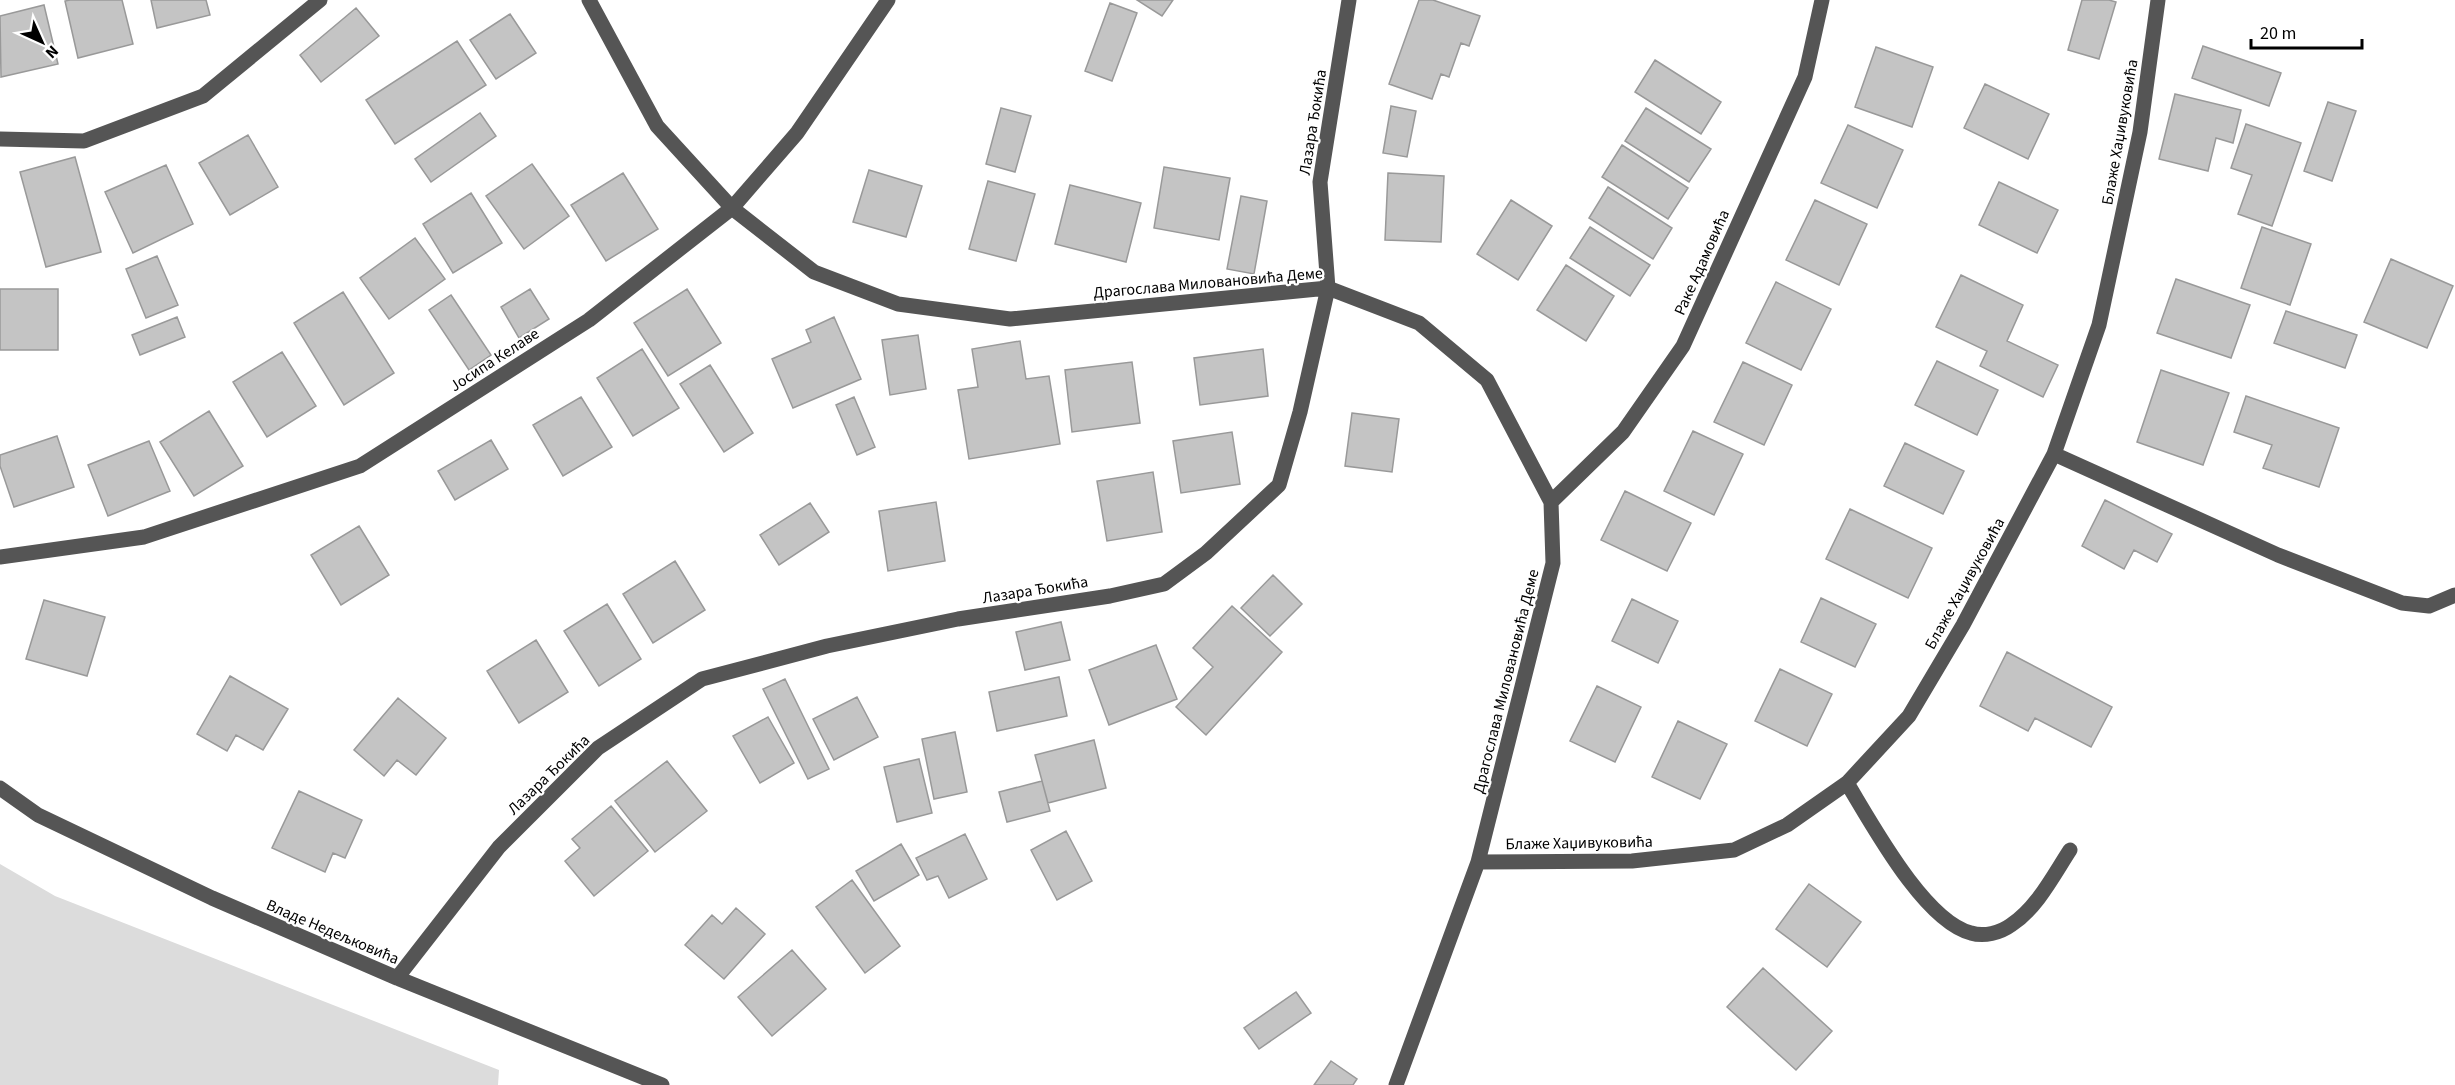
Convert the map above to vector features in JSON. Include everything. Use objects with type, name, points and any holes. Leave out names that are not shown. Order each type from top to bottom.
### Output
[{"type":"street","points":[[0,139],[84,141],[203,96],[320,0]]},
{"type":"street","name":"Драгослава Миловановића Деме","points":[[588,0],[657,126],[732,208],[814,272],[898,304],[1010,319],[1329,288],[1419,323],[1487,380],[1551,502],[1553,563],[1478,862],[1396,1085]]},
{"type":"street","name":"Јосипа Келаве","points":[[0,557],[144,537],[360,466],[589,320],[732,208],[797,133],[888,0]]},
{"type":"street","name":"Лазара Ђокића","points":[[397,978],[499,847],[598,748],[702,679],[827,646],[958,620],[1110,596],[1164,584],[1206,553],[1279,485],[1300,412],[1329,288],[1320,182],[1349,0]]},
{"type":"street","name":"Раке Адамовића","points":[[1551,502],[1623,432],[1683,346],[1805,77],[1822,0]]},
{"type":"street","name":"Блаже Хаџивуковића","points":[[1478,862],[1632,861],[1734,849],[1787,825],[1847,783],[1909,716],[1963,625],[2054,454],[2099,325],[2140,132],[2158,0]]},
{"type":"street","points":[[2054,454],[2278,555],[2403,603],[2428,606],[2455,595]]},
{"type":"street","points":[[1847,783],[1902,872],[1936,910],[1954,926],[1972,934],[1992,934],[2010,926],[2027,912],[2070,850]]},
{"type":"street","name":"Владе Недељковића","points":[[0,788],[38,815],[212,898],[397,978],[662,1085]]},
{"type":"shaded area","points":[[0,864],[55,896],[499,1070],[498,1085],[0,1085]]},
{"type":"building","points":[[122,0],[133,44],[78,58],[65,1]]},
{"type":"building","points":[[151,0],[206,0],[210,15],[157,28]]},
{"type":"building","points":[[1137,0],[1173,0],[1162,16]]},
{"type":"building","points":[[1419,0],[1433,0],[1480,16],[1469,46],[1461,43],[1449,77],[1441,74],[1432,99],[1389,84]]},
{"type":"building","points":[[2082,0],[2116,2],[2099,59],[2068,50]]},
{"type":"building","points":[[1110,3],[1137,13],[1112,81],[1085,71]]},
{"type":"building","points":[[44,5],[58,64],[1,77],[0,16]]},
{"type":"building","points":[[356,8],[379,36],[321,82],[300,55]]},
{"type":"building","points":[[510,14],[536,53],[496,79],[470,40]]},
{"type":"building","points":[[457,41],[486,85],[395,144],[366,100]]},
{"type":"building","points":[[2203,46],[2281,73],[2269,106],[2192,78]]},
{"type":"building","points":[[1876,47],[1933,67],[1912,127],[1855,107]]},
{"type":"building","points":[[1655,60],[1721,102],[1701,134],[1635,92]]},
{"type":"building","points":[[1985,84],[2049,114],[2028,159],[1964,128]]},
{"type":"building","points":[[2175,94],[2241,110],[2233,143],[2216,138],[2208,171],[2159,159]]},
{"type":"building","points":[[2328,102],[2356,111],[2332,181],[2304,171]]},
{"type":"building","points":[[1391,106],[1416,111],[1407,157],[1383,153]]},
{"type":"building","points":[[1001,108],[1031,116],[1015,172],[986,164]]},
{"type":"building","points":[[1646,108],[1711,149],[1689,182],[1625,141]]},
{"type":"building","points":[[480,113],[496,136],[431,182],[415,159]]},
{"type":"building","points":[[2246,124],[2301,143],[2272,226],[2238,214],[2252,175],[2231,168]]},
{"type":"building","points":[[1848,125],[1903,150],[1877,208],[1821,183]]},
{"type":"building","points":[[248,135],[278,187],[230,215],[199,163]]},
{"type":"building","points":[[1622,145],[1688,188],[1668,219],[1602,177]]},
{"type":"building","points":[[75,157],[101,252],[46,267],[20,172]]},
{"type":"building","points":[[532,164],[569,216],[524,249],[486,196]]},
{"type":"building","points":[[166,165],[193,224],[133,253],[105,192]]},
{"type":"building","points":[[1164,167],[1230,178],[1219,240],[1154,228]]},
{"type":"building","points":[[869,170],[922,186],[906,237],[853,222]]},
{"type":"building","points":[[623,173],[658,229],[606,261],[571,205]]},
{"type":"building","points":[[1388,173],[1444,176],[1441,242],[1385,240]]},
{"type":"building","points":[[988,181],[1035,194],[1016,261],[969,249]]},
{"type":"building","points":[[1999,182],[2058,210],[2037,253],[1979,225]]},
{"type":"building","points":[[1070,185],[1141,203],[1126,262],[1055,244]]},
{"type":"building","points":[[1608,187],[1672,228],[1653,259],[1589,218]]},
{"type":"building","points":[[471,193],[502,243],[453,273],[423,224]]},
{"type":"building","points":[[1241,196],[1267,201],[1254,274],[1227,269]]},
{"type":"building","points":[[1511,200],[1552,226],[1518,280],[1477,254]]},
{"type":"building","points":[[1815,200],[1867,224],[1839,285],[1786,260]]},
{"type":"building","points":[[1590,227],[1650,265],[1630,296],[1570,258]]},
{"type":"building","points":[[2262,227],[2311,244],[2290,305],[2241,288]]},
{"type":"building","points":[[415,238],[445,279],[389,319],[360,278]]},
{"type":"building","points":[[157,256],[178,305],[146,318],[126,269]]},
{"type":"building","points":[[2391,259],[2453,286],[2427,348],[2364,322]]},
{"type":"building","points":[[1566,265],[1614,296],[1586,341],[1537,310]]},
{"type":"building","points":[[1961,275],[2023,305],[2007,341],[2058,365],[2043,397],[1980,366],[1987,351],[1936,327]]},
{"type":"building","points":[[2176,279],[2250,305],[2231,358],[2157,333]]},
{"type":"building","points":[[1776,282],[1831,309],[1801,370],[1746,343]]},
{"type":"building","points":[[0,289],[58,289],[58,350],[0,350]]},
{"type":"building","points":[[530,289],[549,319],[519,338],[501,307]]},
{"type":"building","points":[[687,289],[721,343],[668,376],[634,323]]},
{"type":"building","points":[[343,292],[394,373],[344,405],[294,323]]},
{"type":"building","points":[[451,295],[491,355],[469,370],[429,310]]},
{"type":"building","points":[[2286,311],[2357,335],[2345,368],[2274,343]]},
{"type":"building","points":[[177,317],[185,337],[140,355],[132,335]]},
{"type":"building","points":[[834,317],[861,379],[793,408],[772,359],[811,342],[806,330]]},
{"type":"building","points":[[918,335],[926,389],[890,395],[882,340]]},
{"type":"building","points":[[1020,341],[1026,379],[1049,376],[1060,444],[969,459],[958,390],[978,387],[972,349]]},
{"type":"building","points":[[642,349],[679,408],[633,436],[597,378]]},
{"type":"building","points":[[1263,349],[1268,396],[1200,405],[1194,358]]},
{"type":"building","points":[[282,352],[316,406],[267,437],[233,382]]},
{"type":"building","points":[[1937,361],[1998,390],[1977,435],[1915,405]]},
{"type":"building","points":[[1132,362],[1140,423],[1072,432],[1065,370]]},
{"type":"building","points":[[1743,362],[1792,385],[1764,445],[1714,422]]},
{"type":"building","points":[[710,365],[753,433],[724,452],[680,384]]},
{"type":"building","points":[[2161,370],[2229,393],[2203,465],[2137,442]]},
{"type":"building","points":[[2246,396],[2339,428],[2319,487],[2263,468],[2272,445],[2234,432]]},
{"type":"building","points":[[581,397],[612,447],[563,476],[533,425]]},
{"type":"building","points":[[854,397],[875,447],[857,455],[836,405]]},
{"type":"building","points":[[209,411],[243,466],[194,496],[160,442]]},
{"type":"building","points":[[1352,413],[1399,419],[1392,472],[1345,466]]},
{"type":"building","points":[[1693,431],[1743,454],[1714,515],[1664,491]]},
{"type":"building","points":[[1232,432],[1240,484],[1181,493],[1173,441]]},
{"type":"building","points":[[57,436],[74,487],[14,507],[0,466],[0,455]]},
{"type":"building","points":[[491,440],[508,469],[455,500],[438,471]]},
{"type":"building","points":[[149,441],[170,491],[108,516],[88,465]]},
{"type":"building","points":[[1905,443],[1964,471],[1943,514],[1884,486]]},
{"type":"building","points":[[1153,472],[1162,532],[1107,541],[1097,481]]},
{"type":"building","points":[[1625,491],[1691,523],[1667,571],[1601,540]]},
{"type":"building","points":[[2105,500],[2172,534],[2157,562],[2134,550],[2124,569],[2082,546]]},
{"type":"building","points":[[936,502],[945,561],[888,571],[879,511]]},
{"type":"building","points":[[810,503],[829,532],[779,565],[760,535]]},
{"type":"building","points":[[1850,509],[1932,548],[1908,598],[1826,559]]},
{"type":"building","points":[[359,526],[389,575],[341,605],[311,555]]},
{"type":"building","points":[[675,561],[705,610],[653,643],[623,594]]},
{"type":"building","points":[[1273,575],[1302,604],[1270,636],[1241,608]]},
{"type":"building","points":[[1821,598],[1876,624],[1855,667],[1801,642]]},
{"type":"building","points":[[1632,599],[1678,621],[1658,663],[1612,641]]},
{"type":"building","points":[[44,600],[105,617],[87,676],[26,659]]},
{"type":"building","points":[[607,604],[641,659],[599,686],[564,631]]},
{"type":"building","points":[[1232,606],[1282,652],[1206,735],[1176,707],[1213,667],[1193,648]]},
{"type":"building","points":[[1061,622],[1070,660],[1025,670],[1016,632]]},
{"type":"building","points":[[536,640],[568,692],[519,723],[487,671]]},
{"type":"building","points":[[1156,645],[1177,699],[1109,725],[1089,670]]},
{"type":"building","points":[[2007,652],[2112,707],[2091,747],[2035,718],[2028,731],[1980,706]]},
{"type":"building","points":[[1780,669],[1832,694],[1807,746],[1755,721]]},
{"type":"building","points":[[230,676],[288,709],[263,750],[236,735],[227,751],[197,734]]},
{"type":"building","points":[[1059,677],[1067,716],[997,731],[989,692]]},
{"type":"building","points":[[785,679],[829,769],[808,779],[763,689]]},
{"type":"building","points":[[1597,686],[1641,707],[1615,762],[1570,741]]},
{"type":"building","points":[[857,697],[878,737],[834,760],[813,719]]},
{"type":"building","points":[[398,698],[446,738],[416,775],[397,760],[384,776],[354,750]]},
{"type":"building","points":[[768,717],[794,763],[760,783],[733,736]]},
{"type":"building","points":[[1678,721],[1727,744],[1700,799],[1652,777]]},
{"type":"building","points":[[955,732],[967,792],[934,799],[922,739]]},
{"type":"building","points":[[1094,740],[1106,788],[1048,803],[1035,755]]},
{"type":"building","points":[[919,759],[932,813],[897,822],[884,767]]},
{"type":"building","points":[[667,761],[707,811],[655,852],[615,801]]},
{"type":"building","points":[[1042,781],[1050,811],[1007,822],[999,792]]},
{"type":"building","points":[[299,791],[362,820],[345,858],[333,853],[325,872],[272,848]]},
{"type":"building","points":[[611,806],[648,851],[594,896],[565,861],[580,848],[572,839]]},
{"type":"building","points":[[1066,831],[1092,881],[1057,900],[1031,850]]},
{"type":"building","points":[[965,834],[987,879],[949,898],[938,876],[927,880],[916,858]]},
{"type":"building","points":[[901,844],[919,875],[874,901],[856,871]]},
{"type":"building","points":[[852,880],[900,946],[865,973],[816,907]]},
{"type":"building","points":[[1809,884],[1861,922],[1827,967],[1776,929]]},
{"type":"building","points":[[736,908],[765,934],[724,979],[685,945],[712,915],[722,924]]},
{"type":"building","points":[[792,950],[826,989],[772,1036],[738,997]]},
{"type":"building","points":[[1763,968],[1832,1031],[1796,1070],[1727,1007]]},
{"type":"building","points":[[1296,992],[1311,1013],[1259,1049],[1244,1028]]},
{"type":"building","points":[[1331,1061],[1357,1079],[1353,1085],[1314,1085]]}]
